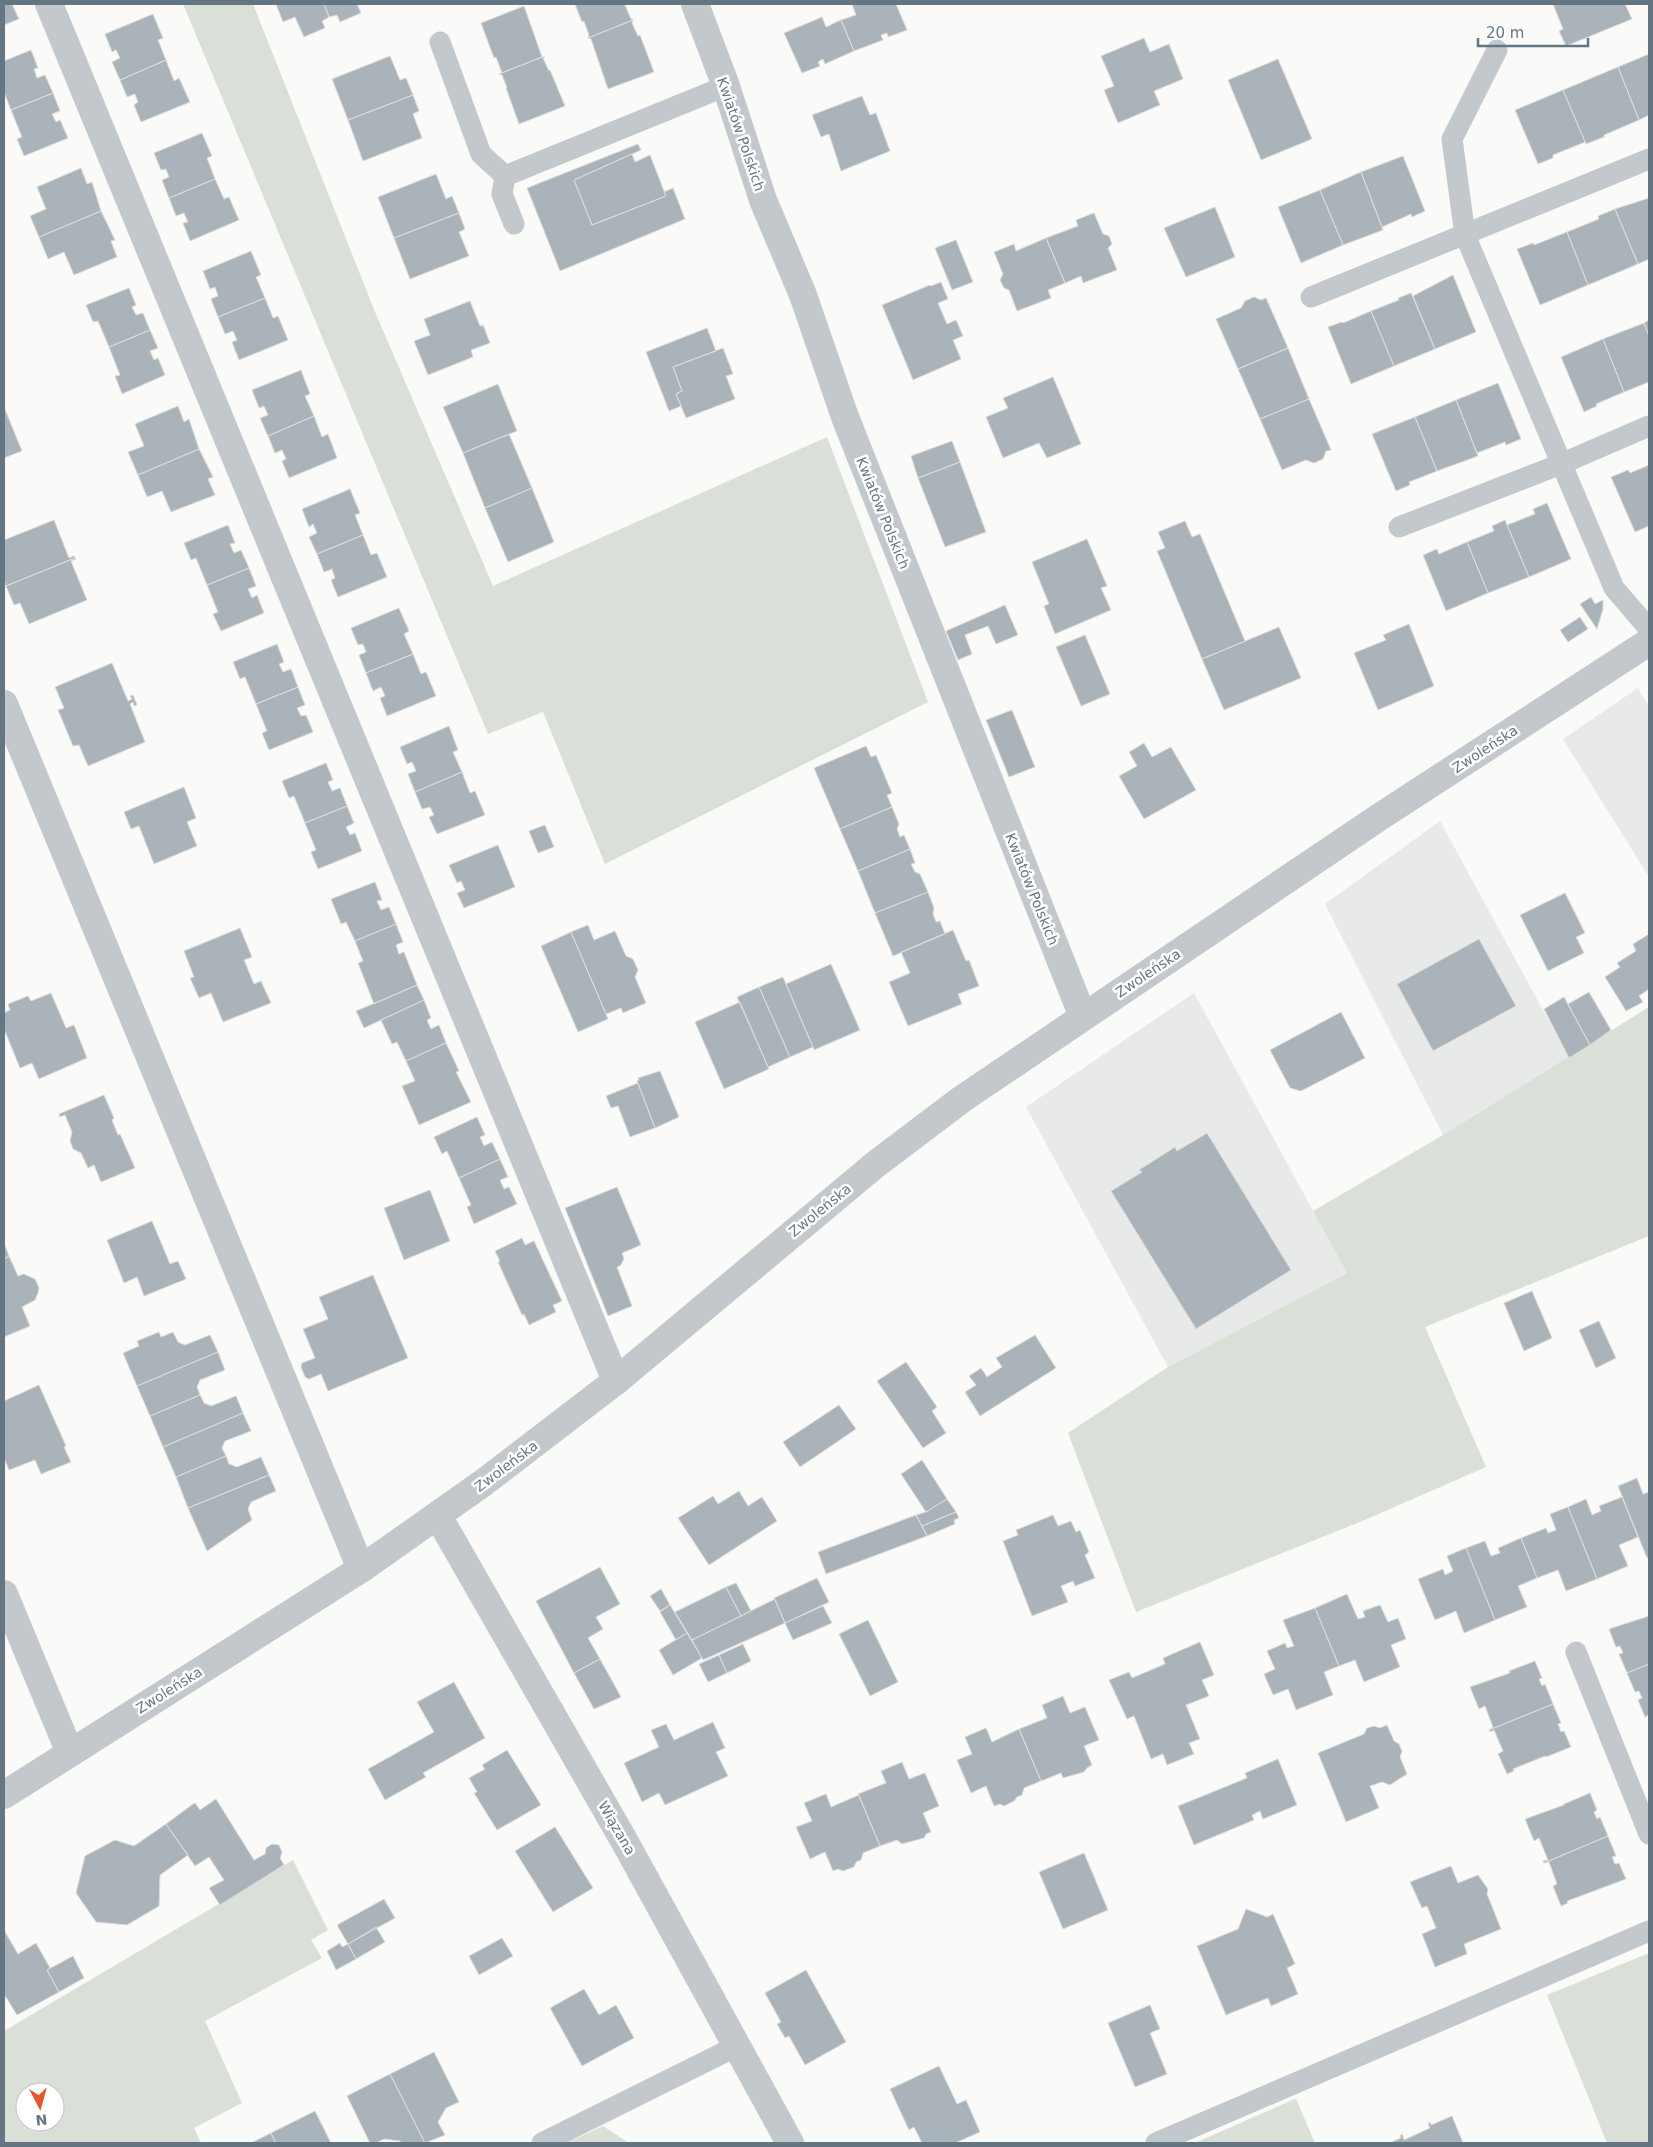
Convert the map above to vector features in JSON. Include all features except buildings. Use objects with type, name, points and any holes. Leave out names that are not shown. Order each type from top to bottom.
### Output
[{"type":"street","points":[[49,4],[616,1381]]},
{"type":"street","name":"Kwiatów Polskich","points":[[695,4],[726,86],[763,200],[803,296],[845,417],[1083,1017]]},
{"type":"street","name":"Zwoleńska","points":[[4,1795],[361,1569],[438,1516],[525,1452],[616,1381],[876,1164],[962,1099],[1381,816],[1649,642]]},
{"type":"street","points":[[4,704],[361,1569]]},
{"type":"street","name":"Wiązana","points":[[438,1516],[626,1844],[790,2143]]},
{"type":"street","points":[[4,1594],[70,1753]]},
{"type":"lane","points":[[440,42],[481,154],[505,176]]},
{"type":"lane","points":[[1497,50],[1452,139],[1464,234],[1614,588],[1649,629]]},
{"type":"lane","points":[[505,176],[726,86]]},
{"type":"lane","points":[[1311,297],[1649,159]]},
{"type":"lane","points":[[505,176],[502,194],[514,224]]},
{"type":"lane","points":[[1400,527],[1561,464],[1649,426]]},
{"type":"lane","points":[[1576,1652],[1649,1834]]},
{"type":"lane","points":[[1156,2143],[1649,1931]]},
{"type":"lane","points":[[542,2143],[737,2046]]},
{"type":"shaded area","points":[[183,4],[253,4],[375,312],[493,586],[827,437],[928,702],[605,864],[543,712],[488,734]]},
{"type":"shaded area","points":[[1638,688],[1649,707],[1649,877],[1563,739]]},
{"type":"shaded area","points":[[1440,821],[1569,1058],[1443,1135],[1325,904]]},
{"type":"shaded area","points":[[1194,993],[1347,1273],[1168,1367],[1026,1107]]},
{"type":"shaded area","points":[[1649,1007],[1649,1236],[1425,1327],[1486,1467],[1367,1519],[1136,1612],[1068,1433],[1168,1367],[1347,1273],[1313,1211],[1443,1135]]},
{"type":"shaded area","points":[[293,1860],[328,1930],[311,1940],[322,1958],[205,2021],[242,2103],[194,2128],[201,2143],[4,2143],[4,2031]]},
{"type":"shaded area","points":[[1649,1953],[1649,2143],[1607,2143],[1547,1995]]},
{"type":"shaded area","points":[[1295,2099],[1315,2143],[1195,2143]]},
{"type":"shaded area","points":[[603,2126],[629,2143],[566,2143]]}]
